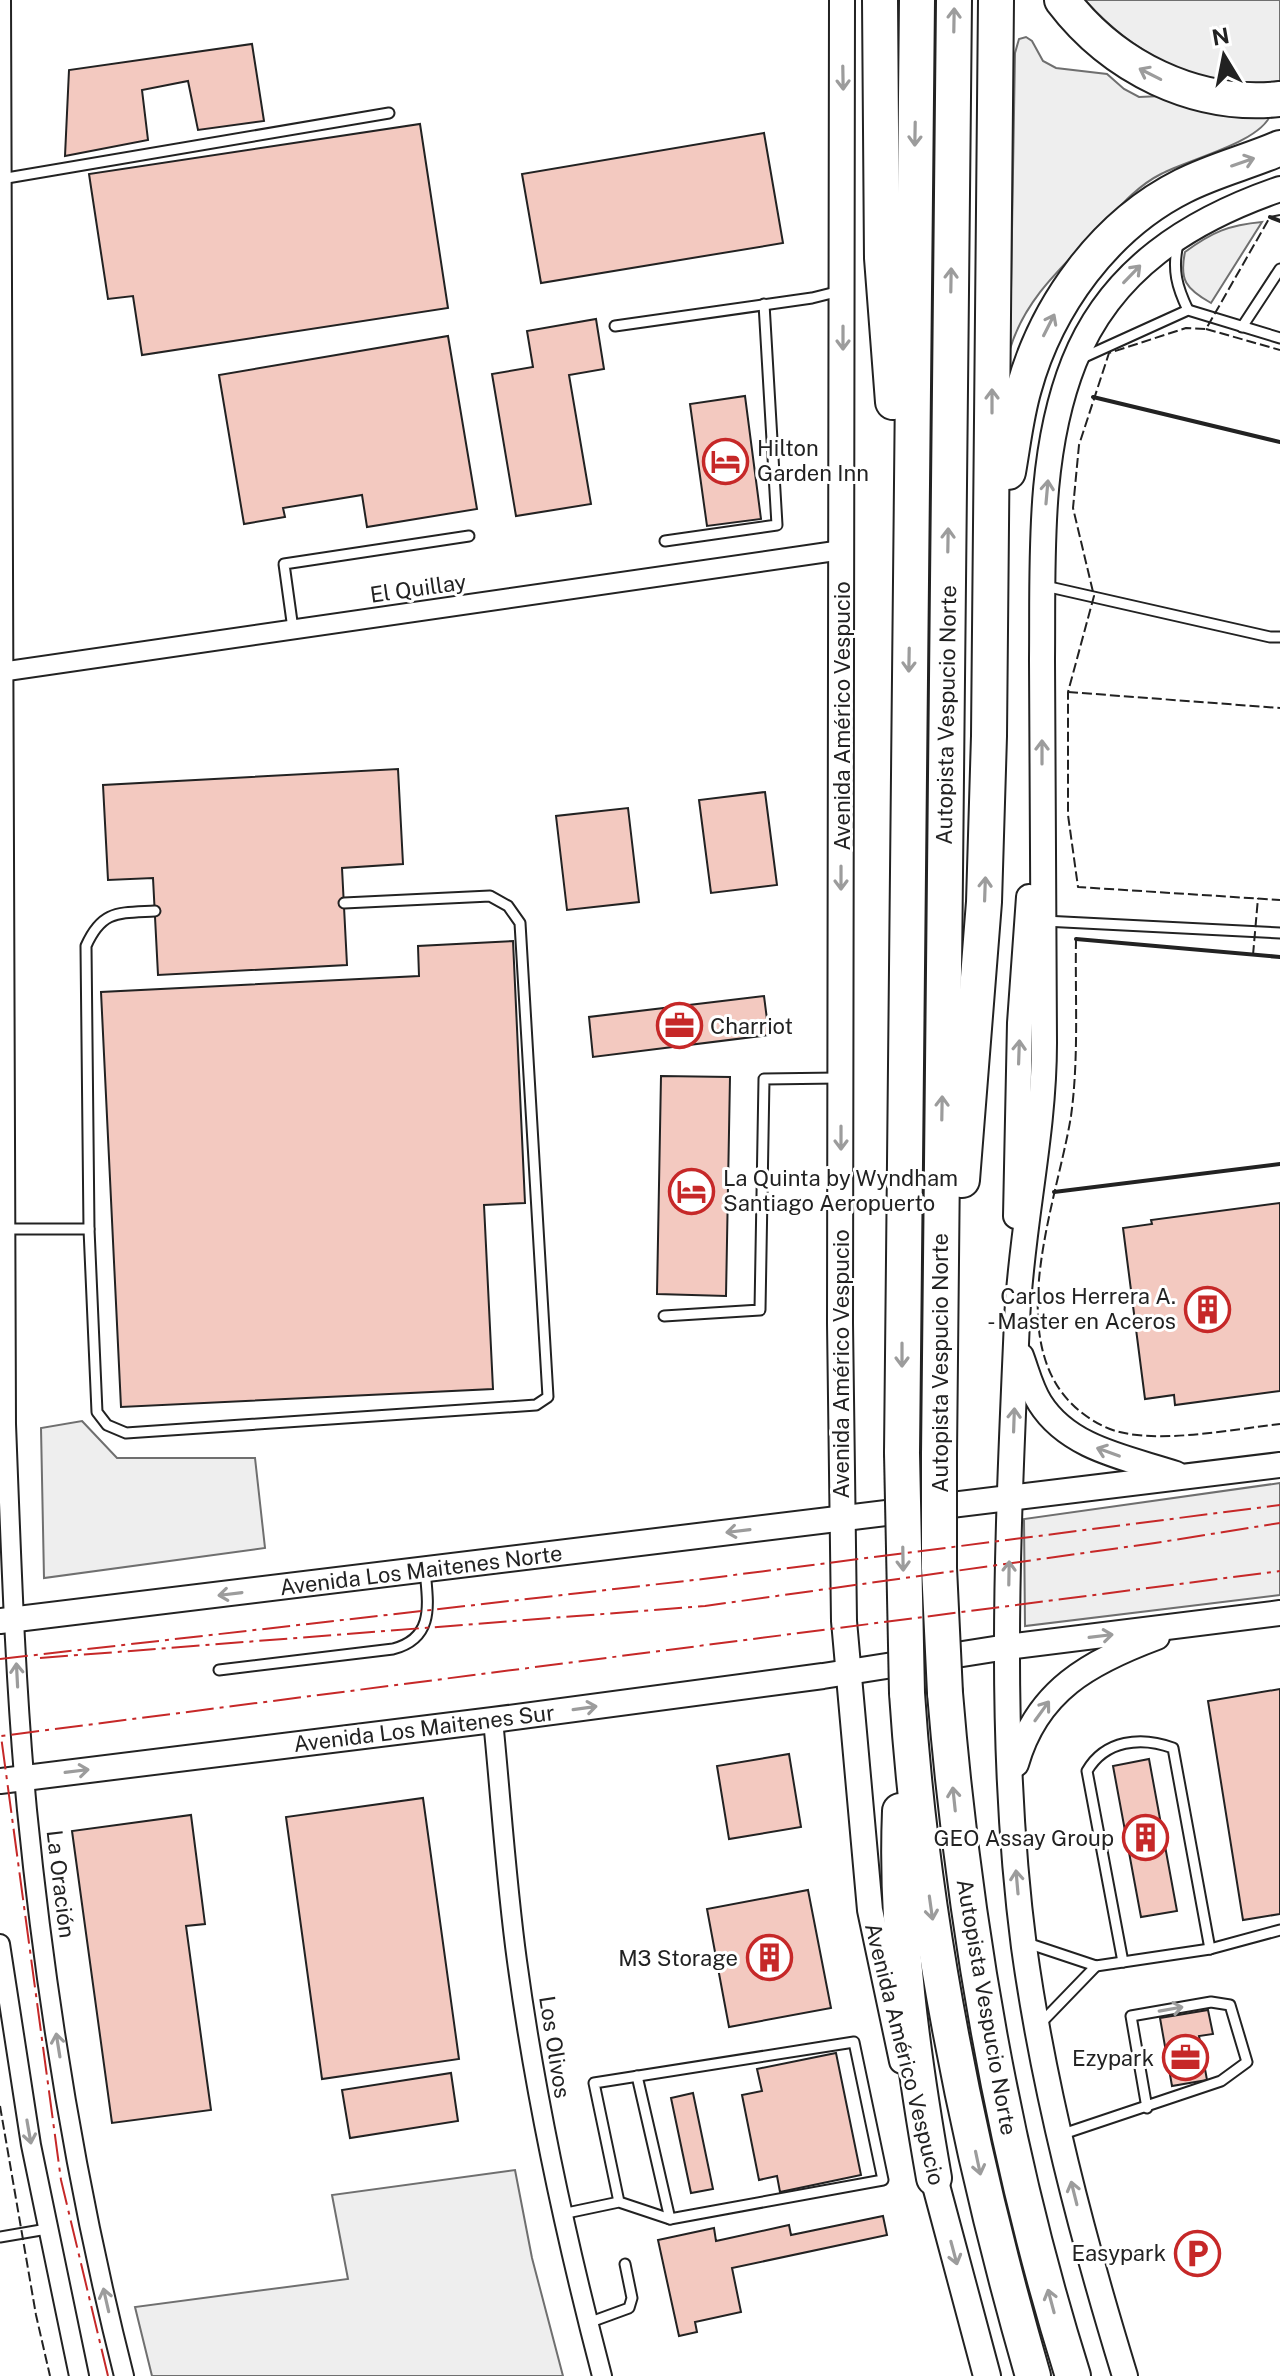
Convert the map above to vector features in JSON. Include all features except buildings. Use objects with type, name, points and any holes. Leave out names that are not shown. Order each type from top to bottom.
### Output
[{"type":"highway","points":[[878,0],[884,291],[910,582]]},
{"type":"highway","name":"Autopista Vespucio Norte","points":[[917,0],[902,1453],[908,1706],[924,1862],[950,2026],[981,2178],[1033,2376]]},
{"type":"highway","name":"Autopista Vespucio Norte","points":[[954,0],[939,1455],[939,1568],[945,1693],[961,1858],[990,2041],[1036,2245],[1073,2376]]},
{"type":"highway","points":[[940,1326],[951,1274],[959,1210],[982,936],[991,563],[996,0]]},
{"type":"highway","points":[[1062,0],[1108,48],[1150,75],[1195,92],[1219,97],[1280,99]]},
{"type":"highway","points":[[991,563],[1023,390],[1046,331],[1079,276],[1116,235],[1158,201],[1182,186],[1280,148]]},
{"type":"highway","points":[[908,1706],[901,1796],[902,1907],[918,2081],[934,2178]]},
{"type":"main road","name":"Avenida Américo Vespucio","points":[[934,2178],[987,2376]]},
{"type":"street","name":"La Oración","points":[[1,0],[7,1621],[43,1936],[71,2129],[124,2376]]},
{"type":"street","name":"Avenida Américo Vespucio","points":[[842,0],[841,1518],[847,1673],[870,1910],[896,2039],[934,2178]]},
{"type":"street","points":[[1125,2376],[1094,2271],[1037,2027],[1024,1942],[1011,1782],[1007,1647],[1016,1341],[1018,1298],[1042,1104],[1043,585],[1046,501],[1052,443],[1062,395],[1089,331],[1120,287],[1159,249],[1182,233],[1226,208],[1280,189]]},
{"type":"street","name":"El Quillay","points":[[2,672],[842,550]]},
{"type":"street","points":[[1018,1298],[1015,1249],[1020,1023],[1028,907],[1042,830]]},
{"type":"street","points":[[1016,1341],[1038,1400],[1059,1425],[1105,1452],[1182,1476]]},
{"type":"street","name":"Avenida Los Maitenes Norte","points":[[7,1621],[1280,1465]]},
{"type":"street","points":[[1011,1782],[1024,1739],[1036,1718],[1055,1693],[1090,1667],[1112,1655],[1193,1624],[1280,1613]]},
{"type":"street","name":"Avenida Los Maitenes Sur","points":[[0,1781],[493,1720],[847,1673],[1007,1647],[1193,1624]]},
{"type":"street","name":"Los Olivos","points":[[493,1720],[505,1863],[532,2055],[562,2214],[602,2376]]},
{"type":"street","points":[[0,1944],[17,2062],[47,2229],[79,2376]]},
{"type":"lane","points":[[1,179],[389,113]]},
{"type":"lane","points":[[1182,233],[1177,247],[1175,274],[1188,310]]},
{"type":"lane","points":[[1242,327],[1280,269]]},
{"type":"lane","points":[[615,326],[843,290]]},
{"type":"lane","points":[[665,541],[777,525],[764,304]]},
{"type":"lane","points":[[1074,362],[1188,310],[1280,338]]},
{"type":"lane","points":[[293,630],[284,564],[469,536]]},
{"type":"lane","points":[[1043,585],[1280,637]]},
{"type":"lane","points":[[155,911],[105,918],[95,926],[86,946],[89,1229],[97,1412],[107,1425],[126,1433],[536,1405],[548,1397],[520,923],[508,906],[490,896],[344,903]]},
{"type":"lane","points":[[1043,921],[1280,933]]},
{"type":"lane","points":[[664,1316],[760,1310],[764,1079],[841,1078]]},
{"type":"lane","points":[[6,1229],[89,1229]]},
{"type":"lane","points":[[219,1670],[393,1649],[409,1643],[423,1629],[427,1619],[425,1570]]},
{"type":"lane","points":[[1123,1962],[1087,1771],[1096,1757],[1124,1743],[1153,1741],[1173,1748],[1210,1949]]},
{"type":"lane","points":[[1024,1942],[1096,1966],[1210,1949],[1280,1930]]},
{"type":"lane","points":[[1037,2027],[1096,1966]]},
{"type":"lane","points":[[1060,2135],[1147,2108],[1221,2081],[1247,2062],[1230,2005],[1211,2002],[1131,2016],[1147,2108]]},
{"type":"lane","points":[[562,2214],[619,2202],[670,2219],[883,2180],[854,2042],[594,2083],[619,2202]]},
{"type":"lane","points":[[637,2076],[670,2219]]},
{"type":"lane","points":[[0,2237],[47,2229]]},
{"type":"lane","points":[[588,2323],[629,2308],[632,2298],[625,2264]]},
{"type":"shaded area","points":[[1085,0],[1280,0],[1280,81],[1224,81],[1172,66],[1126,38]]},
{"type":"shaded area","points":[[1026,37],[1032,41],[1043,61],[1056,68],[1107,74],[1139,97],[1162,96],[1271,114],[1253,134],[1239,142],[1173,168],[1134,192],[1046,285],[1025,315],[1010,349],[1015,53],[1019,39]]},
{"type":"shaded area","points":[[1262,222],[1211,303],[1190,288],[1183,270],[1185,252],[1221,231]]},
{"type":"shaded area","points":[[82,1421],[117,1458],[255,1458],[265,1548],[44,1578],[41,1428]]},
{"type":"shaded area","points":[[1280,1483],[1280,1595],[1025,1626],[1024,1519]]},
{"type":"shaded area","points":[[515,2170],[532,2258],[563,2376],[152,2376],[135,2307],[348,2279],[332,2195]]},
{"type":"fence","points":[[1280,215],[1270,217],[1206,329],[1186,328],[1109,353],[1079,445],[1073,508],[1094,596],[1068,692],[1068,815],[1078,887],[1280,900]]},
{"type":"fence","points":[[1206,329],[1280,350]]},
{"type":"fence","points":[[1068,692],[1280,708]]},
{"type":"fence","points":[[1253,955],[1258,898]]},
{"type":"fence","points":[[1076,939],[1076,1050],[1071,1116],[1044,1241],[1038,1286],[1039,1329],[1048,1368],[1069,1401],[1105,1427],[1123,1433],[1191,1435],[1280,1424]]},
{"type":"fence","points":[[0,2106],[36,2315],[50,2376]]},
{"type":"wall","points":[[1270,217],[1280,221]]},
{"type":"wall","points":[[1093,397],[1280,442]]},
{"type":"wall","points":[[1076,939],[1280,957]]},
{"type":"wall","points":[[1054,1192],[1280,1164]]},
{"type":"power","points":[[0,1659],[703,1579],[1280,1505]]},
{"type":"power","points":[[40,1658],[705,1606],[1280,1523]]},
{"type":"power","points":[[108,2376],[61,2180],[1,1736],[1280,1571]]},
{"type":"place","name":"Hilton Garden Inn","points":[[726,461]]},
{"type":"place","name":"Charriot","points":[[679,1026]]},
{"type":"place","name":"La Quinta by Wyndham Santiago Aeropuerto","points":[[692,1191]]},
{"type":"place","name":"Carlos Herrera A. - Master en Aceros","points":[[1207,1309]]},
{"type":"place","name":"GEO Assay Group","points":[[1145,1838]]},
{"type":"place","name":"M3 Storage","points":[[769,1958]]},
{"type":"place","name":"Ezypark","points":[[1185,2058]]},
{"type":"place","name":"Easypark","points":[[1197,2253]]}]
